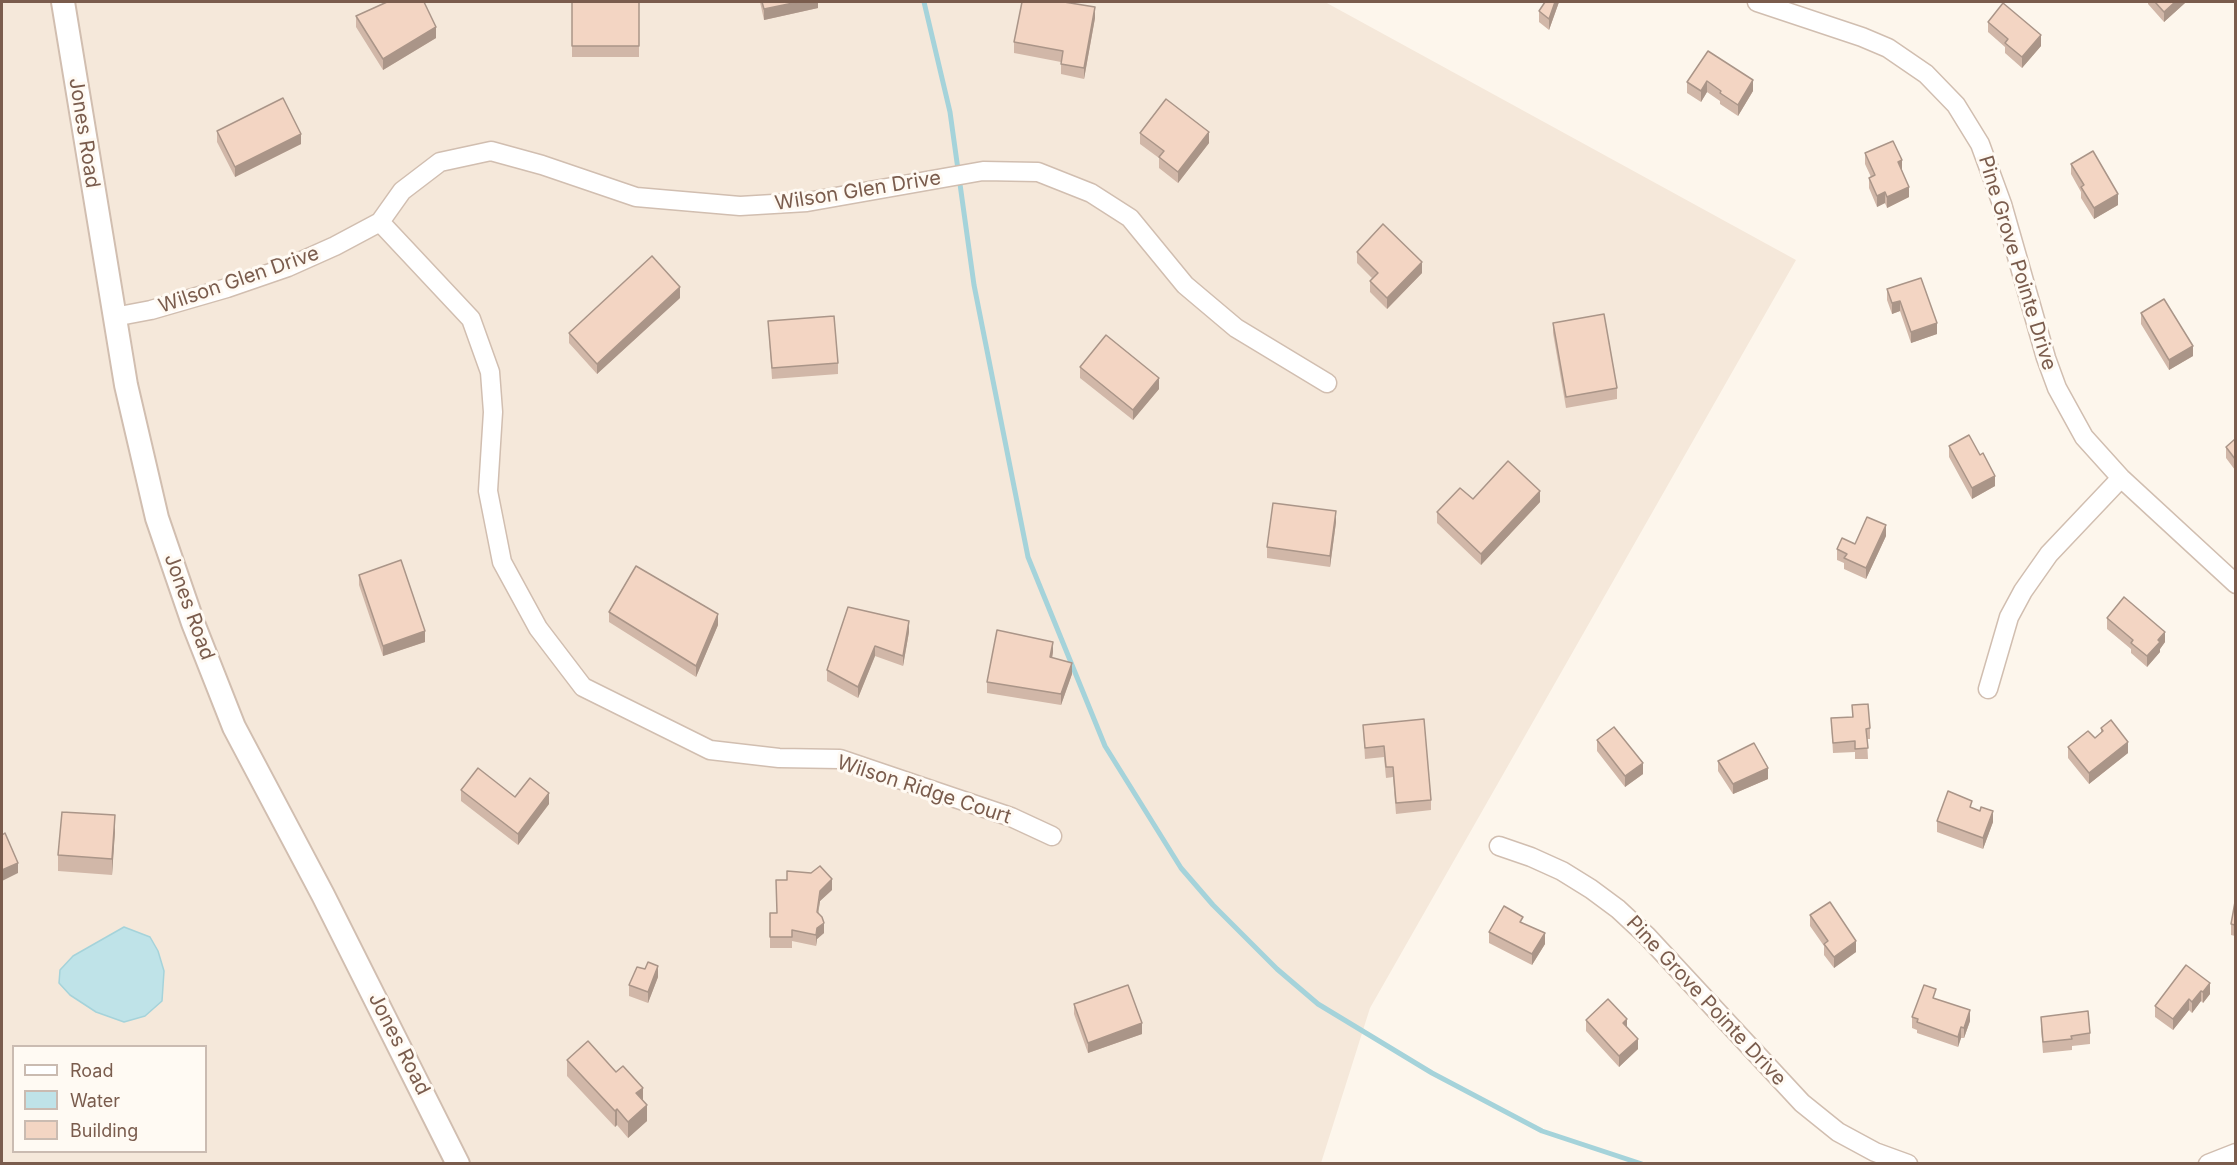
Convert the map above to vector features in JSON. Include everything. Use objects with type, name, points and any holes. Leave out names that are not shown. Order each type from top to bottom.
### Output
[{"type":"street","name":"Jones Road","points":[[63,2],[126,385],[157,518],[193,623],[234,727],[323,895],[458,1164]]},
{"type":"street","name":"Pine Grove Pointe Drive","points":[[1757,2],[1888,48],[1926,74],[1956,105],[1980,144],[2002,204],[2046,358],[2057,388],[2084,437],[2121,478],[2235,584]]},
{"type":"street","name":"Wilson Glen Drive","points":[[114,317],[152,310],[258,277],[334,246],[380,222],[402,192],[440,162],[491,151],[542,165],[636,197],[740,206],[807,202],[983,171],[1038,172],[1091,193],[1130,218],[1185,285],[1236,328],[1327,383]]},
{"type":"street","name":"Wilson Ridge Court","points":[[380,222],[471,319],[489,372],[493,412],[488,491],[502,561],[538,628],[583,687],[710,750],[779,758],[840,759],[1011,817],[1052,836]]},
{"type":"street","points":[[1988,689],[2009,617],[2023,591],[2049,554],[2121,478]]},
{"type":"street","name":"Pine Grove Pointe Drive","points":[[1499,846],[1531,857],[1562,872],[1591,889],[1618,909],[1647,936],[1802,1103],[1838,1132],[1875,1152],[1908,1164]]},
{"type":"street","points":[[2208,1164],[2235,1153]]},
{"type":"shaded area","points":[[2,2],[1325,2],[1796,260],[1370,1008],[1321,1163],[2,1164]]},
{"type":"water","points":[[124,927],[150,937],[158,951],[164,971],[162,1001],[145,1016],[124,1022],[96,1012],[70,995],[59,983],[60,970],[73,956]]},
{"type":"building","points":[[387,2],[424,2],[436,27],[383,59],[356,16]]},
{"type":"building","points":[[572,2],[639,2],[639,46],[572,46]]},
{"type":"building","points":[[762,2],[798,2],[764,9]]},
{"type":"building","points":[[1022,2],[1064,2],[1095,7],[1084,68],[1061,64],[1063,51],[1014,42]]},
{"type":"building","points":[[1545,2],[1555,2],[1549,19],[1539,11]]},
{"type":"building","points":[[2155,2],[2175,2],[2164,12]]},
{"type":"building","points":[[2003,3],[2041,35],[2022,57],[2005,43],[2008,39],[1988,22]]},
{"type":"building","points":[[1708,51],[1753,80],[1738,105],[1707,81],[1701,91],[1687,82]]},
{"type":"building","points":[[283,98],[301,134],[235,167],[217,131]]},
{"type":"building","points":[[1166,99],[1209,132],[1178,172],[1159,157],[1164,151],[1140,133]]},
{"type":"building","points":[[1893,141],[1902,160],[1898,162],[1909,187],[1887,197],[1885,192],[1877,196],[1869,178],[1875,175],[1865,153]]},
{"type":"building","points":[[2093,151],[2118,194],[2094,208],[2071,164]]},
{"type":"building","points":[[1383,224],[1422,262],[1387,298],[1370,281],[1378,273],[1357,252]]},
{"type":"building","points":[[652,256],[680,287],[597,364],[569,333]]},
{"type":"building","points":[[1921,278],[1937,323],[1911,332],[1900,301],[1892,303],[1887,289]]},
{"type":"building","points":[[2164,299],[2193,346],[2169,360],[2141,313]]},
{"type":"building","points":[[1604,314],[1617,388],[1566,397],[1553,323]]},
{"type":"building","points":[[834,316],[838,363],[772,368],[768,321]]},
{"type":"building","points":[[1106,335],[1159,378],[1133,410],[1080,367]]},
{"type":"building","points":[[1969,435],[1980,455],[1983,453],[1995,476],[1972,488],[1949,446]]},
{"type":"building","points":[[2235,439],[2235,459],[2226,447]]},
{"type":"building","points":[[1508,461],[1540,491],[1481,554],[1437,512],[1460,488],[1473,499]]},
{"type":"building","points":[[1273,503],[1336,511],[1330,556],[1267,547]]},
{"type":"building","points":[[1867,517],[1886,525],[1866,568],[1844,558],[1847,554],[1837,549],[1842,538],[1855,544]]},
{"type":"building","points":[[401,560],[425,631],[383,646],[359,575]]},
{"type":"building","points":[[636,566],[718,614],[696,666],[609,612]]},
{"type":"building","points":[[2124,597],[2165,632],[2158,640],[2160,642],[2147,656],[2131,643],[2133,640],[2107,618]]},
{"type":"building","points":[[848,607],[909,621],[903,656],[875,646],[858,687],[827,670]]},
{"type":"building","points":[[997,630],[1053,642],[1050,657],[1072,663],[1061,694],[987,682]]},
{"type":"building","points":[[1868,704],[1870,728],[1866,729],[1868,748],[1855,749],[1855,741],[1833,743],[1831,718],[1853,717],[1852,705]]},
{"type":"building","points":[[1424,719],[1431,800],[1396,803],[1393,767],[1386,767],[1384,746],[1365,748],[1363,725]]},
{"type":"building","points":[[2111,720],[2128,742],[2089,773],[2068,747],[2088,731],[2095,738],[2103,731],[2101,728]]},
{"type":"building","points":[[1614,727],[1643,763],[1625,776],[1597,740]]},
{"type":"building","points":[[1754,743],[1768,768],[1733,784],[1718,761]]},
{"type":"building","points":[[478,768],[515,797],[530,778],[549,793],[518,834],[461,790]]},
{"type":"building","points":[[1948,791],[1972,801],[1970,807],[1980,811],[1981,807],[1993,811],[1983,838],[1937,821]]},
{"type":"building","points":[[62,812],[115,815],[112,859],[58,855]]},
{"type":"building","points":[[5,833],[18,863],[2,870],[2,835]]},
{"type":"building","points":[[820,866],[832,879],[820,891],[817,912],[824,923],[817,928],[816,935],[792,930],[792,937],[770,937],[770,913],[777,913],[776,880],[787,880],[787,871],[811,873]]},
{"type":"building","points":[[1830,902],[1856,941],[1834,957],[1824,944],[1828,941],[1810,915]]},
{"type":"building","points":[[2235,902],[2235,925],[2231,924]]},
{"type":"building","points":[[1504,906],[1523,917],[1520,922],[1545,933],[1532,954],[1489,932]]},
{"type":"building","points":[[648,962],[658,966],[648,992],[629,985],[637,967],[645,969]]},
{"type":"building","points":[[2186,965],[2210,983],[2192,1002],[2189,999],[2173,1019],[2155,1006]]},
{"type":"building","points":[[1128,985],[1142,1023],[1088,1043],[1074,1004]]},
{"type":"building","points":[[1924,985],[1936,989],[1933,998],[1970,1010],[1964,1028],[1961,1027],[1958,1037],[1917,1022],[1918,1019],[1912,1017]]},
{"type":"building","points":[[1608,999],[1627,1019],[1623,1023],[1638,1039],[1619,1056],[1586,1020]]},
{"type":"building","points":[[2088,1011],[2090,1033],[2071,1036],[2072,1039],[2043,1042],[2041,1017]]},
{"type":"building","points":[[588,1041],[616,1072],[623,1066],[643,1088],[636,1093],[647,1105],[628,1122],[567,1060]]},
{"type":"waterway","points":[[924,2],[950,112],[974,285],[1028,557],[1105,746],[1181,868],[1213,905],[1277,969],[1318,1004],[1432,1073],[1542,1131],[1642,1164]]}]
